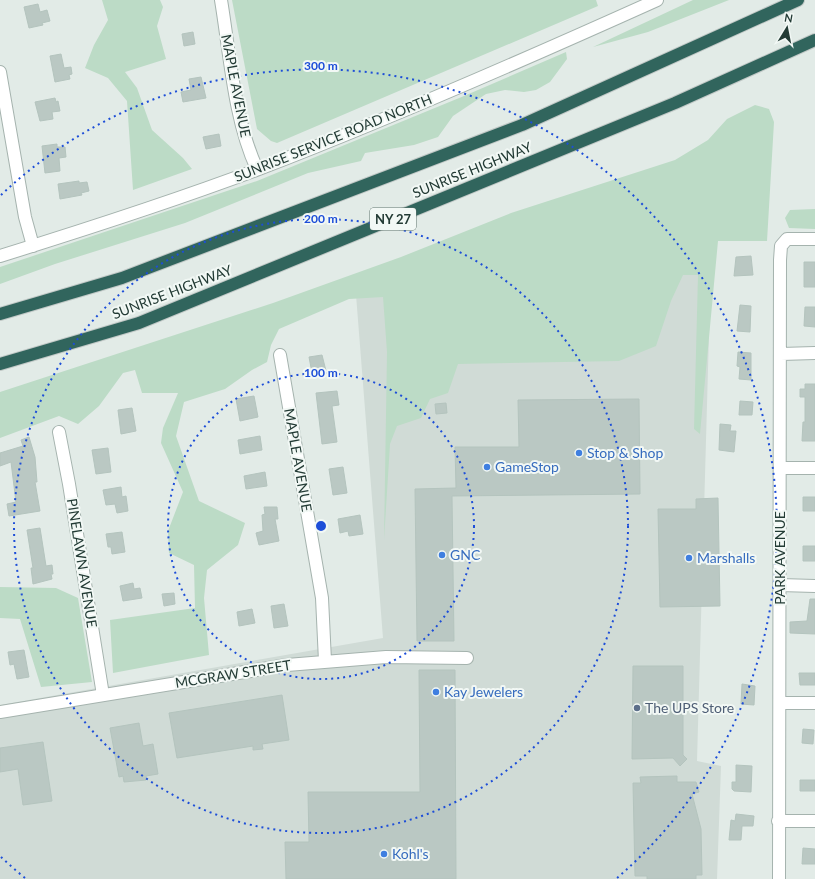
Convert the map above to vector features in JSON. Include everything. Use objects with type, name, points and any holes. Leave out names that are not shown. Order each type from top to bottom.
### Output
[{"type":"highway","name":"SUNRISE HIGHWAY","points":[[0,314],[122,278],[522,125],[798,0]]},
{"type":"highway","name":"SUNRISE HIGHWAY","points":[[0,364],[139,323],[676,103],[815,40]]},
{"type":"street","name":"MAPLE AVENUE","points":[[220,0],[241,121],[250,153],[257,169]]},
{"type":"street","name":"SUNRISE SERVICE ROAD NORTH","points":[[0,256],[257,169],[517,63],[657,0]]},
{"type":"street","points":[[0,72],[24,210],[33,246]]},
{"type":"street","name":"PARK AVENUE","points":[[779,879],[780,260],[782,246],[787,240],[815,239]]},
{"type":"street","points":[[781,354],[815,353]]},
{"type":"street","name":"MAPLE AVENUE","points":[[280,354],[322,598],[325,661]]},
{"type":"street","name":"PINELAWN AVENUE","points":[[59,432],[70,484],[103,695]]},
{"type":"street","points":[[780,468],[815,468]]},
{"type":"street","points":[[780,585],[815,586]]},
{"type":"street","name":"MCGRAW STREET","points":[[0,712],[270,667],[325,661],[386,657],[467,658]]},
{"type":"street","points":[[780,703],[815,703]]},
{"type":"street","points":[[778,821],[815,821]]},
{"type":"shaded area","points":[[712,227],[697,761],[721,766],[717,879],[0,879],[0,705],[383,638],[355,282]]},
{"type":"green space","points":[[102,0],[160,0],[163,7],[157,26],[166,59],[125,72],[137,88],[152,130],[183,158],[192,169],[133,190],[127,101],[108,78],[85,68],[94,45],[108,20]]},
{"type":"green space","points":[[232,0],[596,0],[598,6],[277,143],[271,141],[257,129]]},
{"type":"green space","points":[[693,0],[729,0],[648,32],[593,47]]},
{"type":"green space","points":[[566,52],[567,59],[550,82],[536,90],[524,92],[505,90],[486,94],[453,116],[438,137],[414,145],[365,153],[361,161],[308,173],[185,223],[55,264],[0,284],[0,267],[257,181],[464,96]]},
{"type":"green space","points":[[755,105],[769,109],[774,122],[767,241],[718,241],[700,434],[694,429],[698,275],[683,275],[671,301],[656,346],[619,361],[458,364],[448,393],[430,399],[421,418],[397,426],[390,444],[384,540],[387,352],[383,297],[349,299],[279,329],[271,345],[267,362],[252,370],[225,389],[184,402],[176,436],[199,501],[245,523],[238,545],[207,570],[204,598],[209,655],[113,673],[110,620],[195,608],[194,565],[169,553],[168,531],[183,492],[161,443],[163,428],[178,393],[142,393],[135,370],[123,373],[99,406],[78,424],[59,416],[0,438],[0,392],[273,303],[401,257],[511,213],[675,160],[708,140],[727,119]]},
{"type":"green space","points":[[815,209],[815,229],[789,228],[785,218],[790,210]]},
{"type":"green space","points":[[0,587],[56,588],[78,598],[92,682],[41,687],[20,619],[0,618]]},
{"type":"building","points":[[38,4],[40,12],[47,10],[50,21],[42,23],[43,25],[29,28],[24,7]]},
{"type":"building","points":[[193,32],[195,44],[184,46],[182,34]]},
{"type":"building","points":[[61,54],[64,68],[71,67],[72,74],[69,75],[70,79],[55,82],[50,56]]},
{"type":"building","points":[[201,77],[206,98],[183,102],[181,92],[191,90],[189,79]]},
{"type":"building","points":[[55,98],[56,102],[58,101],[60,111],[52,112],[53,119],[40,121],[35,102]]},
{"type":"building","points":[[219,134],[221,146],[206,149],[203,137]]},
{"type":"building","points":[[57,144],[57,147],[65,147],[66,157],[59,158],[60,171],[45,173],[42,146]]},
{"type":"building","points":[[79,181],[79,183],[87,182],[89,191],[81,193],[82,195],[60,199],[58,184]]},
{"type":"building","points":[[751,256],[753,275],[734,276],[736,257]]},
{"type":"building","points":[[804,262],[815,262],[815,287],[804,287]]},
{"type":"building","points":[[740,305],[751,306],[750,332],[737,331]]},
{"type":"building","points":[[805,307],[815,307],[815,327],[804,326]]},
{"type":"building","points":[[738,352],[751,353],[751,380],[739,379],[740,367],[737,366]]},
{"type":"building","points":[[322,355],[326,371],[312,373],[309,357]]},
{"type":"building","points":[[805,384],[815,384],[815,441],[802,441],[803,422],[805,422],[805,397],[800,397],[800,389],[805,389]]},
{"type":"building","points":[[337,391],[339,405],[332,406],[337,442],[322,444],[316,393]]},
{"type":"building","points":[[254,396],[258,417],[240,421],[236,399]]},
{"type":"building","points":[[639,399],[640,494],[452,496],[454,641],[417,641],[415,489],[456,488],[455,447],[519,447],[518,400]]},
{"type":"building","points":[[740,401],[753,402],[752,415],[739,415]]},
{"type":"building","points":[[446,403],[447,413],[436,414],[435,404]]},
{"type":"building","points":[[132,408],[136,431],[121,434],[118,410]]},
{"type":"building","points":[[720,424],[731,425],[730,431],[736,431],[734,452],[719,450]]},
{"type":"building","points":[[260,436],[262,450],[240,454],[238,440]]},
{"type":"building","points":[[29,437],[35,457],[37,482],[35,482],[40,511],[9,516],[7,504],[16,502],[11,462],[0,466],[0,453],[23,446],[21,440]]},
{"type":"building","points":[[108,448],[111,472],[96,474],[92,450]]},
{"type":"building","points":[[343,467],[347,493],[333,495],[329,469]]},
{"type":"building","points":[[265,472],[267,486],[246,489],[244,476]]},
{"type":"building","points":[[121,487],[122,497],[126,496],[128,511],[117,513],[115,504],[106,505],[103,490]]},
{"type":"building","points":[[803,497],[815,497],[815,511],[803,511]]},
{"type":"building","name":"Marshalls","points":[[718,498],[720,606],[660,607],[658,509],[696,509],[696,499]]},
{"type":"building","points":[[264,507],[277,507],[278,519],[275,519],[279,541],[259,545],[256,533],[263,531],[262,515],[265,514]]},
{"type":"building","points":[[360,515],[363,534],[349,536],[348,531],[340,533],[338,519]]},
{"type":"building","points":[[40,528],[46,566],[52,565],[53,574],[51,574],[52,579],[33,584],[31,568],[33,568],[27,530]]},
{"type":"building","points":[[122,532],[125,552],[112,554],[111,547],[108,547],[106,534]]},
{"type":"building","points":[[803,546],[815,546],[815,561],[803,561]]},
{"type":"building","points":[[133,583],[134,589],[140,588],[142,598],[123,601],[120,586]]},
{"type":"building","points":[[174,593],[175,604],[164,606],[162,594]]},
{"type":"building","points":[[810,599],[815,599],[815,634],[790,633],[790,622],[807,621]]},
{"type":"building","points":[[284,604],[288,626],[274,628],[271,606]]},
{"type":"building","points":[[252,609],[255,623],[239,626],[237,612]]},
{"type":"building","points":[[24,650],[29,677],[17,679],[14,664],[10,665],[8,652]]},
{"type":"building","points":[[633,666],[683,666],[683,755],[687,759],[680,766],[673,758],[632,759]]},
{"type":"building","points":[[419,670],[455,670],[456,879],[286,879],[285,842],[309,842],[308,792],[420,792]]},
{"type":"building","points":[[799,673],[815,673],[815,685],[800,685]]},
{"type":"building","points":[[742,684],[755,686],[754,705],[741,704]]},
{"type":"building","points":[[282,695],[289,740],[262,744],[263,749],[253,750],[253,746],[177,758],[169,713]]},
{"type":"building","points":[[139,723],[143,746],[153,744],[158,774],[146,776],[146,780],[124,782],[123,776],[119,777],[110,728]]},
{"type":"building","points":[[803,729],[814,730],[813,744],[802,743]]},
{"type":"building","points":[[43,742],[52,801],[23,805],[18,769],[0,772],[0,748]]},
{"type":"building","points":[[736,765],[752,766],[751,792],[734,791],[732,789],[732,782],[736,782]]},
{"type":"building","points":[[677,776],[677,782],[696,782],[699,792],[692,794],[701,829],[702,875],[696,875],[696,879],[647,879],[647,876],[635,876],[633,783],[641,783],[640,777]]},
{"type":"building","points":[[800,780],[815,780],[815,791],[800,791]]},
{"type":"building","points":[[736,814],[754,816],[753,826],[742,826],[741,840],[729,840],[731,820],[735,821]]},
{"type":"building","points":[[803,848],[815,849],[815,864],[802,864]]},
{"type":"place","name":"Stop & Shop","points":[[579,453]]},
{"type":"place","name":"GameStop","points":[[487,467]]},
{"type":"place","name":"GNC","points":[[442,555]]},
{"type":"place","name":"Marshalls","points":[[689,558]]},
{"type":"place","name":"Kay Jewelers","points":[[436,692]]},
{"type":"place","name":"The UPS Store","points":[[637,708]]},
{"type":"place","name":"Kohl's","points":[[384,854]]}]
